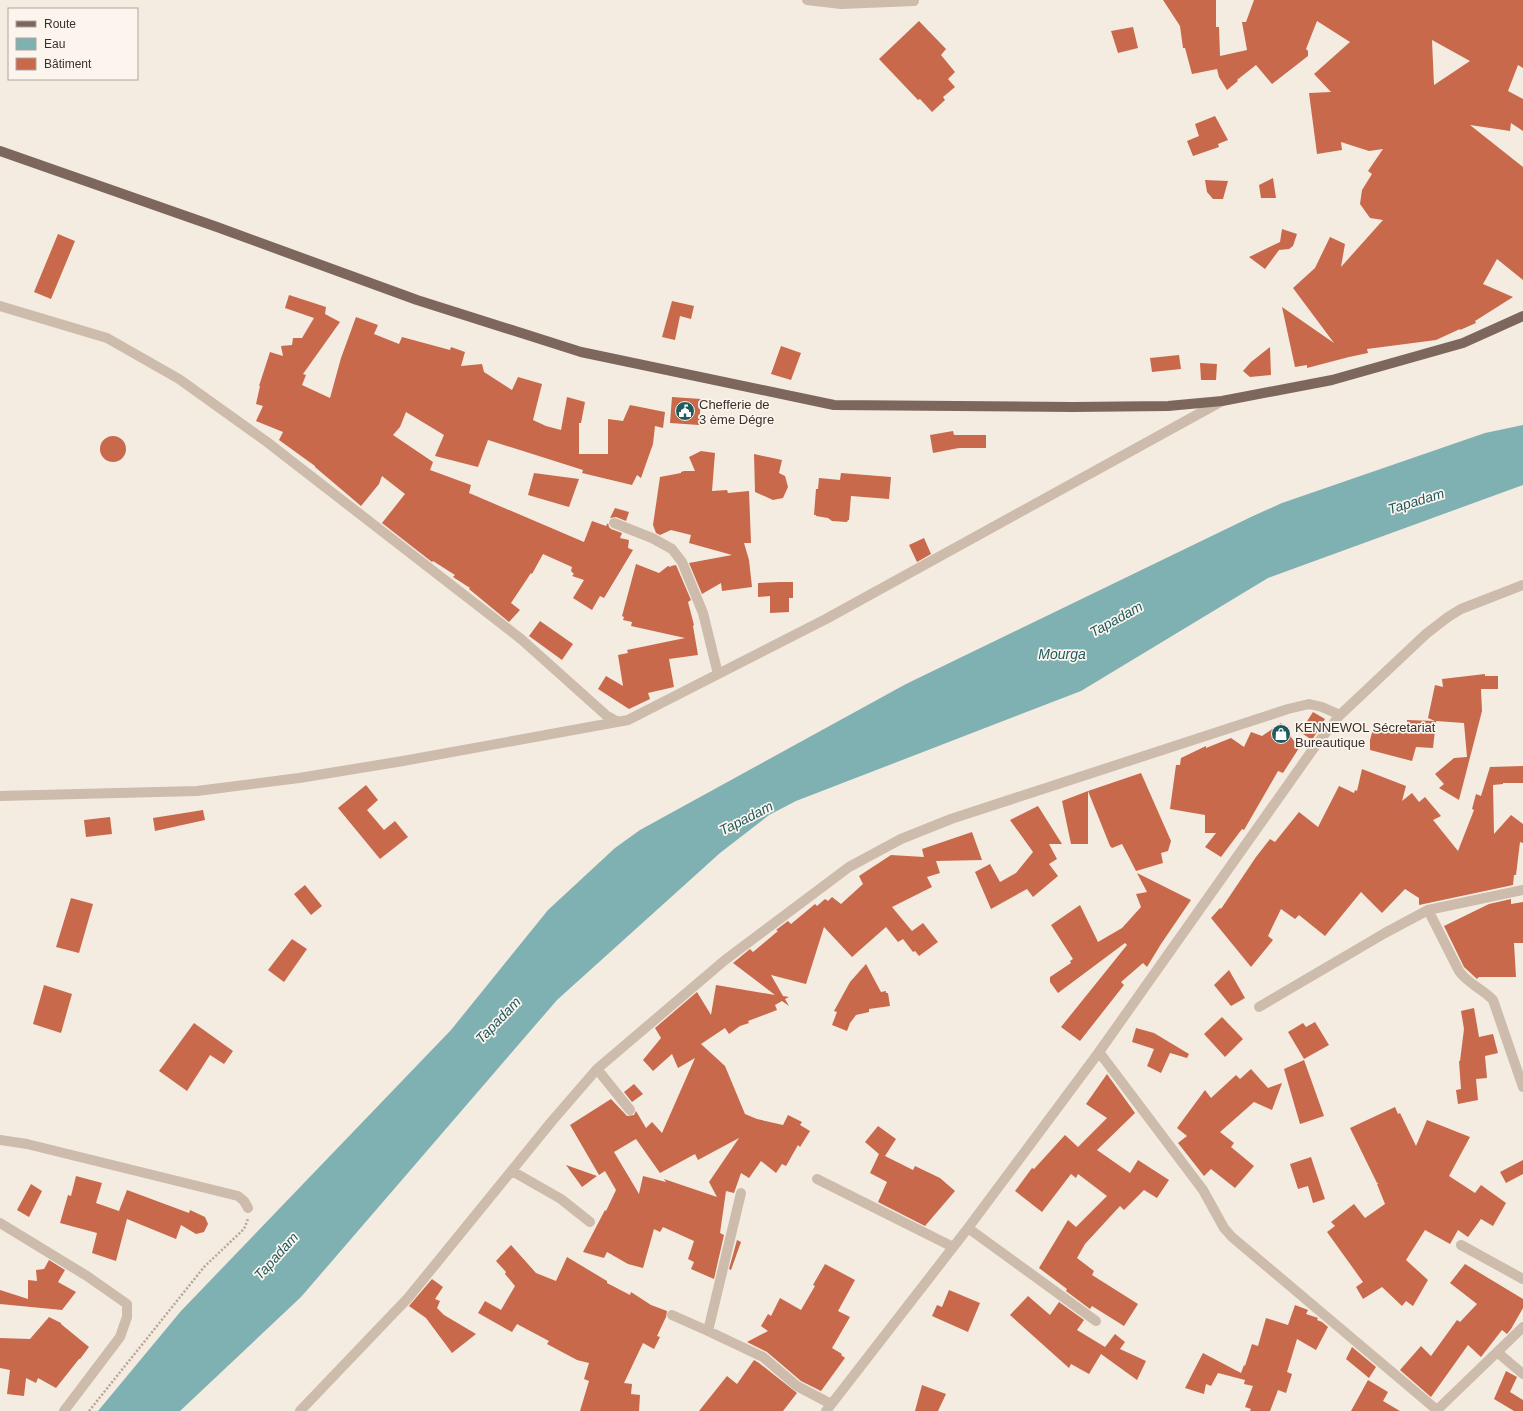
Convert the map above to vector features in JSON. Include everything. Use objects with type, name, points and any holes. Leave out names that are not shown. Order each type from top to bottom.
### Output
[{"type":"main road","points":[[0,151],[217,227],[417,300],[581,352],[821,402],[848,405],[1073,407],[1168,406],[1222,401],[1332,380],[1463,343],[1523,316]]},
{"type":"street","points":[[807,0],[841,4],[914,1]]},
{"type":"street","points":[[0,306],[106,338],[179,379],[267,442],[521,639],[607,716],[618,722]]},
{"type":"street","points":[[0,796],[205,790],[314,776],[628,720],[833,615],[1222,401]]},
{"type":"street","points":[[614,523],[652,538],[672,549],[682,562],[703,613],[718,674]]},
{"type":"street","points":[[672,1315],[763,1357],[797,1386],[829,1408],[968,1228],[1099,1052],[1316,745],[1340,715],[1426,634],[1448,617],[1461,609],[1523,585]]},
{"type":"street","points":[[300,1411],[408,1298],[597,1069],[732,955],[849,867],[901,839],[951,819],[1288,709],[1309,704],[1322,707],[1340,715]]},
{"type":"street","points":[[1259,1007],[1384,933],[1428,910],[1523,890]]},
{"type":"street","points":[[1428,910],[1464,979],[1489,995],[1493,1000],[1523,1087]]},
{"type":"street","points":[[1099,1052],[1203,1190],[1224,1228],[1232,1237],[1436,1411],[1523,1327]]},
{"type":"street","points":[[597,1069],[630,1110]]},
{"type":"street","points":[[0,1140],[27,1144],[238,1196],[244,1201],[248,1208]]},
{"type":"street","points":[[512,1171],[561,1199],[590,1222]]},
{"type":"street","points":[[817,1180],[953,1247]]},
{"type":"street","points":[[708,1331],[741,1193]]},
{"type":"street","points":[[0,1223],[87,1276],[127,1304],[127,1316],[120,1337],[64,1411]]},
{"type":"street","points":[[968,1228],[1096,1321]]},
{"type":"street","points":[[1461,1245],[1523,1279]]},
{"type":"street","points":[[1497,1352],[1523,1374]]},
{"type":"path","points":[[89,1411],[204,1267],[244,1229],[249,1217],[248,1208]]},
{"type":"water","name":"Mourga","points":[[1523,425],[1523,485],[1268,578],[1081,691],[796,801],[769,815],[720,853],[557,1000],[301,1297],[180,1411],[98,1411],[181,1311],[451,1030],[548,910],[615,848],[640,830],[906,684],[1253,516],[1282,503],[1485,433]]},
{"type":"building","points":[[1163,0],[1216,0],[1216,27],[1219,27],[1220,56],[1247,50],[1242,22],[1246,22],[1254,0],[1523,0],[1523,68],[1518,65],[1508,91],[1523,99],[1523,131],[1511,123],[1510,131],[1470,125],[1523,167],[1523,280],[1497,259],[1483,284],[1513,297],[1475,321],[1476,323],[1436,340],[1367,349],[1368,353],[1307,368],[1307,365],[1295,367],[1282,307],[1334,343],[1293,288],[1315,268],[1330,237],[1345,244],[1341,267],[1383,220],[1370,218],[1360,204],[1362,190],[1372,174],[1368,171],[1383,149],[1369,151],[1341,142],[1342,150],[1317,154],[1309,93],[1331,92],[1314,74],[1350,42],[1317,21],[1306,49],[1308,51],[1308,56],[1272,84],[1256,65],[1227,90],[1219,77],[1217,69],[1192,74],[1185,48],[1183,48],[1180,26]],"holes":[[[1432,40],[1470,61],[1434,85]]]},
{"type":"building","points":[[919,21],[946,49],[941,55],[955,72],[948,79],[955,87],[943,97],[945,100],[932,112],[920,99],[918,100],[879,59]]},
{"type":"building","points":[[1133,27],[1138,48],[1118,53],[1111,31]]},
{"type":"building","points":[[1215,116],[1228,140],[1218,144],[1219,147],[1193,156],[1187,141],[1199,136],[1195,124]]},
{"type":"building","points":[[1273,178],[1276,198],[1261,198],[1259,185]]},
{"type":"building","points":[[1205,180],[1228,181],[1223,199],[1213,199],[1207,192]]},
{"type":"building","points":[[1282,229],[1297,234],[1293,246],[1289,249],[1279,250],[1265,269],[1249,257],[1280,242]]},
{"type":"building","points":[[58,234],[75,241],[51,299],[34,292]]},
{"type":"building","points":[[289,295],[326,307],[325,314],[340,322],[303,374],[306,375],[302,385],[330,398],[341,358],[356,317],[378,325],[374,334],[399,344],[402,337],[450,350],[451,347],[465,352],[461,366],[482,364],[484,372],[512,390],[518,377],[542,384],[533,420],[546,426],[561,430],[567,397],[585,402],[581,423],[579,423],[579,454],[608,454],[608,419],[623,421],[630,405],[665,412],[663,428],[655,426],[653,444],[641,478],[637,475],[632,485],[582,473],[583,470],[488,440],[478,467],[435,456],[444,435],[406,412],[400,427],[393,435],[433,462],[430,470],[471,485],[469,493],[584,542],[592,521],[606,526],[608,523],[611,529],[622,533],[620,538],[629,540],[628,548],[633,550],[604,598],[600,596],[592,610],[573,598],[584,580],[572,576],[574,574],[571,571],[572,567],[543,554],[532,574],[531,573],[511,603],[520,610],[509,622],[469,589],[470,588],[453,577],[455,575],[433,561],[432,562],[382,523],[405,494],[382,476],[379,484],[361,506],[315,466],[279,440],[283,432],[256,421],[263,406],[256,404],[259,386],[270,352],[283,356],[281,346],[292,345],[293,338],[302,338],[314,318],[285,308]]},
{"type":"building","points":[[672,301],[694,306],[691,319],[680,316],[675,340],[662,337]]},
{"type":"building","points":[[781,346],[801,353],[791,380],[771,374]]},
{"type":"building","points":[[1270,347],[1271,375],[1250,377],[1243,371],[1251,362]]},
{"type":"building","points":[[1179,355],[1181,369],[1152,372],[1150,358]]},
{"type":"building","points":[[1200,363],[1217,364],[1216,380],[1201,380]]},
{"type":"building","name":"Chefferie de 3 ème Dégre","points":[[672,397],[701,399],[699,425],[670,423]]},
{"type":"building","points":[[953,431],[954,435],[986,435],[986,448],[959,448],[933,453],[930,435]]},
{"type":"building","points":[[113,436],[122,440],[126,449],[122,458],[113,462],[104,458],[100,449],[104,440]]},
{"type":"building","points":[[701,451],[715,453],[712,491],[727,490],[728,493],[749,491],[751,543],[744,543],[749,560],[752,587],[722,591],[721,583],[702,594],[689,563],[732,555],[689,543],[691,535],[671,530],[660,535],[656,533],[653,525],[660,477],[681,473],[684,471],[695,471],[689,457]]},
{"type":"building","points":[[754,454],[782,460],[779,473],[785,476],[788,487],[783,498],[773,500],[755,492]]},
{"type":"building","points":[[534,473],[579,479],[569,507],[528,495]]},
{"type":"building","points":[[841,473],[891,477],[889,499],[851,496],[849,520],[847,522],[832,521],[828,518],[814,515],[816,489],[818,489],[819,478],[840,480]]},
{"type":"building","points":[[615,508],[629,512],[626,521],[616,517],[610,518]]},
{"type":"building","points":[[924,538],[931,554],[917,562],[909,545]]},
{"type":"building","points":[[636,564],[659,573],[668,566],[671,567],[676,565],[691,600],[688,602],[694,625],[698,655],[669,659],[674,687],[648,693],[650,699],[629,709],[598,689],[606,676],[623,686],[618,655],[628,653],[627,650],[685,638],[631,626],[632,622],[623,620],[624,617],[622,616]]},
{"type":"building","points":[[793,582],[793,598],[789,598],[789,612],[770,613],[770,596],[758,597],[758,583]]},
{"type":"building","points":[[540,621],[573,644],[562,660],[529,636]]},
{"type":"building","points":[[1485,674],[1485,676],[1498,676],[1498,689],[1481,689],[1482,711],[1459,800],[1439,788],[1444,784],[1435,774],[1454,758],[1467,757],[1464,723],[1436,721],[1433,748],[1416,747],[1412,761],[1370,750],[1370,740],[1373,729],[1407,730],[1407,720],[1435,721],[1428,718],[1435,685],[1443,687],[1442,679]]},
{"type":"building","points":[[1313,712],[1325,719],[1312,740],[1300,732]]},
{"type":"building","points":[[1281,723],[1299,748],[1283,773],[1278,771],[1244,830],[1242,829],[1221,857],[1205,847],[1216,833],[1205,833],[1205,815],[1170,809],[1176,765],[1180,765],[1181,758],[1206,746],[1206,748],[1231,738],[1244,747],[1251,732],[1262,736]]},
{"type":"building","points":[[1523,766],[1523,783],[1503,783],[1493,785],[1494,834],[1511,815],[1523,824],[1523,843],[1520,842],[1516,875],[1514,875],[1513,885],[1419,905],[1419,898],[1405,889],[1382,913],[1361,892],[1325,936],[1299,915],[1295,919],[1281,909],[1268,936],[1273,940],[1251,967],[1211,918],[1220,908],[1221,909],[1270,839],[1275,842],[1299,812],[1318,827],[1339,786],[1354,793],[1355,790],[1357,791],[1362,769],[1406,786],[1402,801],[1412,793],[1419,802],[1425,797],[1441,816],[1433,820],[1458,851],[1474,810],[1472,809],[1476,794],[1481,796],[1490,767]]},
{"type":"building","points":[[1141,773],[1171,841],[1168,851],[1161,853],[1163,863],[1136,871],[1122,844],[1112,848],[1110,846],[1088,791]]},
{"type":"building","points":[[366,785],[378,800],[367,810],[384,830],[395,821],[408,837],[380,859],[338,808]]},
{"type":"building","points":[[1088,791],[1088,844],[1071,844],[1062,801]]},
{"type":"building","points":[[1038,806],[1062,844],[1049,844],[1057,859],[1049,864],[1058,876],[1033,897],[1027,889],[991,909],[975,872],[990,864],[1000,882],[1016,873],[1033,852],[1010,820]]},
{"type":"building","points":[[203,810],[205,820],[155,831],[153,818]]},
{"type":"building","points":[[110,817],[112,834],[86,837],[84,820]]},
{"type":"building","points":[[972,832],[982,860],[936,861],[940,873],[927,877],[932,887],[892,907],[912,931],[923,923],[938,942],[919,956],[915,951],[913,952],[903,939],[898,942],[886,927],[852,957],[824,927],[806,984],[771,975],[783,996],[789,997],[785,999],[789,1006],[782,1001],[775,1005],[777,1010],[748,1021],[749,1023],[740,1026],[729,1034],[725,1028],[701,1044],[725,1066],[745,1114],[757,1119],[783,1125],[788,1115],[802,1122],[800,1125],[810,1131],[800,1147],[798,1145],[786,1166],[782,1164],[776,1173],[761,1161],[749,1178],[741,1173],[734,1193],[726,1191],[720,1233],[724,1235],[714,1279],[691,1269],[694,1262],[688,1259],[694,1241],[663,1227],[660,1232],[654,1229],[643,1268],[628,1264],[607,1252],[604,1258],[583,1252],[616,1190],[605,1171],[599,1175],[570,1125],[611,1099],[627,1116],[634,1115],[636,1111],[646,1128],[652,1122],[662,1133],[695,1058],[678,1068],[672,1054],[653,1071],[643,1060],[661,1038],[655,1028],[697,992],[711,1015],[716,985],[775,995],[733,963],[750,949],[753,952],[778,931],[776,930],[788,921],[791,924],[815,904],[817,906],[825,899],[828,901],[832,897],[841,904],[863,884],[859,876],[891,855],[924,857],[922,849]],"holes":[[[739,1138],[709,1182],[717,1197],[664,1179],[666,1182],[643,1176],[639,1194],[614,1152],[636,1139],[660,1173],[695,1154],[698,1160]]]},
{"type":"building","points":[[1137,873],[1191,900],[1147,967],[1143,963],[1121,982],[1124,985],[1080,1041],[1061,1027],[1127,945],[1125,943],[1058,993],[1050,982],[1050,977],[1071,963],[1070,961],[1073,959],[1051,925],[1080,905],[1098,942],[1122,928],[1141,907],[1136,894],[1147,892]]},
{"type":"building","points":[[305,885],[322,906],[311,915],[294,894]]},
{"type":"building","points":[[71,898],[93,904],[79,953],[56,947]]},
{"type":"building","points":[[1511,899],[1511,904],[1523,902],[1523,943],[1514,943],[1516,977],[1479,977],[1477,979],[1464,967],[1444,926],[1489,904]]},
{"type":"building","points":[[292,939],[307,949],[284,982],[268,970]]},
{"type":"building","points":[[866,964],[881,992],[886,991],[886,993],[888,993],[890,1006],[869,1009],[869,1012],[856,1015],[850,1023],[847,1031],[832,1025],[837,1012],[834,1011],[850,982]]},
{"type":"building","points":[[1229,970],[1245,998],[1231,1006],[1214,985]]},
{"type":"building","points":[[44,985],[72,994],[61,1033],[33,1024]]},
{"type":"building","points":[[1474,1008],[1479,1037],[1493,1034],[1498,1053],[1485,1056],[1487,1078],[1476,1079],[1478,1100],[1458,1104],[1456,1090],[1461,1089],[1459,1061],[1464,1029],[1461,1011]]},
{"type":"building","points":[[1222,1017],[1243,1039],[1225,1057],[1204,1034]]},
{"type":"building","points":[[1315,1022],[1329,1045],[1304,1059],[1288,1032],[1303,1023],[1306,1027]]},
{"type":"building","points":[[194,1023],[233,1051],[224,1064],[210,1055],[187,1091],[159,1071]]},
{"type":"building","points":[[1136,1028],[1154,1033],[1189,1054],[1187,1058],[1170,1053],[1161,1073],[1147,1066],[1154,1049],[1132,1042]]},
{"type":"building","points":[[1304,1060],[1324,1116],[1300,1124],[1284,1069]]},
{"type":"building","points":[[1251,1069],[1268,1088],[1282,1083],[1272,1110],[1254,1102],[1220,1132],[1234,1143],[1231,1147],[1254,1166],[1235,1188],[1211,1169],[1204,1176],[1178,1143],[1187,1136],[1177,1128],[1205,1090],[1211,1098],[1236,1075],[1240,1079]]},
{"type":"building","points":[[1107,1074],[1135,1113],[1097,1150],[1130,1173],[1138,1160],[1169,1180],[1157,1198],[1144,1190],[1124,1210],[1120,1206],[1085,1244],[1077,1258],[1094,1271],[1092,1275],[1138,1304],[1124,1326],[1092,1306],[1090,1309],[1039,1268],[1068,1220],[1076,1227],[1107,1196],[1078,1174],[1076,1178],[1071,1174],[1042,1212],[1015,1191],[1032,1168],[1034,1169],[1065,1135],[1078,1147],[1107,1118],[1086,1104]]},
{"type":"building","points":[[634,1084],[643,1094],[632,1102],[624,1092]]},
{"type":"building","points":[[1395,1107],[1398,1114],[1400,1113],[1416,1146],[1427,1120],[1470,1137],[1449,1176],[1475,1193],[1481,1185],[1506,1203],[1493,1226],[1481,1219],[1468,1237],[1458,1230],[1450,1244],[1425,1230],[1406,1260],[1428,1280],[1413,1306],[1406,1301],[1402,1306],[1382,1287],[1363,1299],[1356,1287],[1363,1282],[1327,1232],[1335,1226],[1331,1222],[1354,1204],[1365,1218],[1385,1204],[1377,1184],[1379,1183],[1377,1183],[1350,1128]]},
{"type":"building","points":[[878,1126],[896,1139],[885,1156],[913,1170],[915,1166],[940,1178],[955,1191],[925,1226],[878,1202],[887,1182],[870,1173],[879,1154],[865,1142]]},
{"type":"building","points":[[1311,1157],[1325,1199],[1313,1203],[1308,1186],[1298,1189],[1290,1164]]},
{"type":"building","points":[[1523,1160],[1523,1174],[1506,1183],[1500,1172]]},
{"type":"building","points":[[566,1165],[597,1176],[582,1187]]},
{"type":"building","points":[[76,1176],[102,1183],[96,1203],[119,1211],[127,1190],[189,1213],[190,1210],[205,1217],[208,1224],[204,1232],[196,1234],[181,1225],[176,1239],[127,1219],[116,1261],[92,1253],[97,1233],[60,1223],[68,1195],[71,1196]]},
{"type":"building","points":[[31,1184],[42,1191],[29,1217],[17,1210]]},
{"type":"building","points":[[737,1240],[741,1242],[731,1270],[729,1269]]},
{"type":"building","points":[[511,1245],[536,1273],[556,1281],[567,1257],[607,1281],[607,1283],[630,1295],[631,1292],[651,1305],[667,1311],[666,1317],[657,1336],[660,1337],[654,1349],[643,1343],[624,1383],[632,1384],[631,1394],[640,1395],[639,1411],[580,1411],[589,1381],[584,1379],[589,1363],[577,1360],[547,1344],[549,1341],[517,1324],[512,1332],[478,1313],[485,1301],[501,1310],[515,1286],[505,1274],[506,1272],[496,1261]]},
{"type":"building","points":[[49,1260],[65,1270],[58,1282],[76,1292],[62,1310],[0,1304],[0,1290],[28,1299],[28,1280],[37,1281],[36,1270],[44,1269]]},
{"type":"building","points":[[825,1264],[855,1280],[838,1311],[850,1317],[832,1348],[842,1354],[841,1355],[845,1358],[821,1391],[801,1381],[767,1352],[747,1342],[768,1331],[761,1326],[768,1314],[771,1316],[780,1298],[801,1310],[815,1286],[813,1285]]},
{"type":"building","points":[[1465,1264],[1523,1299],[1523,1308],[1507,1334],[1502,1330],[1481,1357],[1468,1345],[1431,1397],[1400,1370],[1421,1346],[1431,1356],[1457,1320],[1460,1322],[1477,1304],[1450,1283]]},
{"type":"building","points":[[432,1279],[443,1287],[435,1299],[440,1301],[437,1308],[444,1315],[476,1334],[452,1353],[426,1318],[409,1306]]},
{"type":"building","points":[[949,1290],[980,1303],[968,1332],[932,1316],[937,1305],[942,1307]]},
{"type":"building","points":[[1028,1296],[1050,1315],[1059,1302],[1084,1320],[1077,1330],[1105,1347],[1115,1334],[1125,1342],[1120,1349],[1146,1361],[1137,1380],[1101,1354],[1089,1374],[1071,1364],[1069,1368],[1010,1315]]},
{"type":"building","points":[[1295,1305],[1308,1310],[1306,1314],[1318,1318],[1317,1320],[1328,1327],[1316,1350],[1297,1339],[1287,1372],[1292,1374],[1286,1393],[1278,1390],[1270,1411],[1250,1411],[1251,1409],[1245,1407],[1253,1386],[1244,1384],[1245,1380],[1218,1373],[1211,1386],[1206,1384],[1204,1394],[1185,1388],[1203,1353],[1241,1373],[1244,1365],[1245,1366],[1252,1344],[1258,1346],[1266,1318],[1288,1325]]},
{"type":"building","points":[[49,1317],[61,1323],[89,1347],[56,1388],[38,1378],[36,1383],[26,1378],[24,1396],[7,1394],[10,1370],[0,1368],[0,1338],[30,1339]]},
{"type":"building","points":[[1352,1347],[1376,1367],[1369,1378],[1346,1359]]},
{"type":"building","points":[[754,1360],[797,1393],[783,1411],[699,1411],[727,1376],[737,1384]]},
{"type":"building","points":[[1506,1371],[1517,1377],[1510,1392],[1523,1400],[1523,1411],[1514,1411],[1494,1399]]},
{"type":"building","points":[[1368,1380],[1388,1392],[1383,1401],[1400,1411],[1351,1411]]},
{"type":"building","points":[[922,1385],[946,1394],[938,1411],[915,1411]]},
{"type":"place","name":"Chefferie de 3 ème Dégre","points":[[685,411]]},
{"type":"place","name":"KENNEWOL Sécretariat Bureautique","points":[[1281,734]]},
{"type":"water label","name":"Tapadam","points":[[1416,501]]},
{"type":"water label","name":"Tapadam","points":[[1116,619]]},
{"type":"water label","name":"Tapadam","points":[[746,818]]},
{"type":"water label","name":"Tapadam","points":[[498,1020]]},
{"type":"water label","name":"Tapadam","points":[[276,1256]]}]
